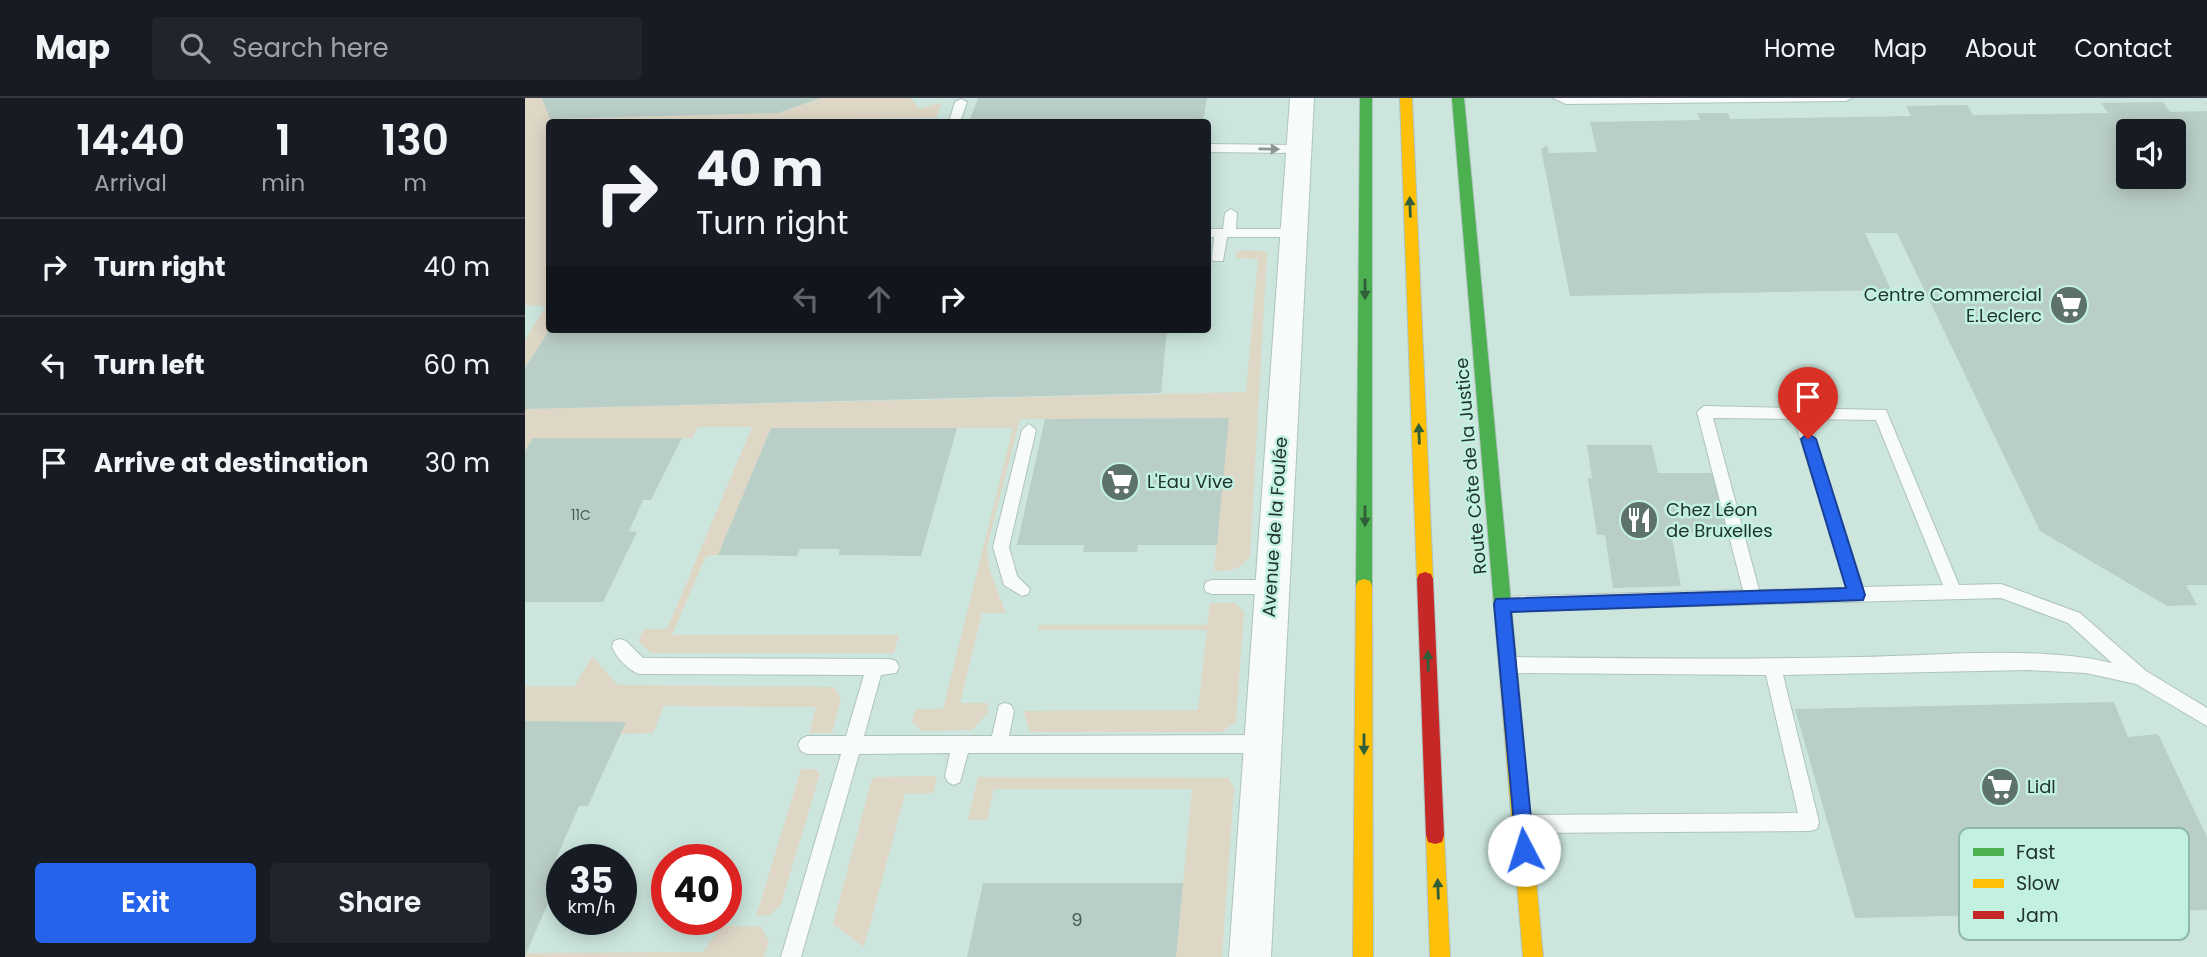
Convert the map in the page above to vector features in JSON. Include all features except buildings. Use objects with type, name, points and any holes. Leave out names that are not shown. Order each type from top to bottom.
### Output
[{"type":"main road","points":[[1363,957],[1366,98]]},
{"type":"main road","points":[[1406,98],[1440,957]]},
{"type":"main road","name":"Route Côte de la Justice","points":[[1458,98],[1533,957]]},
{"type":"street","name":"Avenue de la Foulée","points":[[1249,957],[1302,98]]},
{"type":"lane","points":[[1559,98],[1579,101],[1846,98]]},
{"type":"lane","points":[[955,119],[961,102]]},
{"type":"lane","points":[[1211,147],[1237,144],[1299,149]]},
{"type":"lane","points":[[1218,258],[1219,233],[1231,213]]},
{"type":"lane","points":[[1219,233],[1294,233]]},
{"type":"lane","points":[[1753,598],[1704,412],[1881,414],[1954,592]]},
{"type":"lane","points":[[1800,413],[1857,595]]},
{"type":"lane","points":[[1022,589],[1010,580],[1001,547],[1029,430]]},
{"type":"lane","points":[[1212,587],[1271,587]]},
{"type":"lane","points":[[1502,604],[2001,591],[2074,618],[2140,677],[2207,718]]},
{"type":"lane","points":[[620,647],[639,666],[883,667],[854,744],[791,957]]},
{"type":"lane","points":[[1507,665],[1773,667],[2029,662],[2086,665],[2140,677]]},
{"type":"lane","points":[[1522,824],[1810,822],[1773,667]]},
{"type":"lane","points":[[999,744],[1005,711]]},
{"type":"lane","points":[[954,776],[961,744]]},
{"type":"lane","points":[[807,745],[1261,744]]},
{"type":"path","points":[[2200,98],[2207,106]]},
{"type":"shaded area","points":[[525,98],[542,98],[551,119],[546,119],[546,306],[525,305]]},
{"type":"shaded area","points":[[822,98],[911,98],[919,109],[942,102],[936,118],[551,119],[778,113]]},
{"type":"shaded area","points":[[1237,250],[1267,253],[1250,556],[1235,569],[1214,571],[1228,418],[1020,419],[987,547],[989,569],[1006,613],[982,613],[960,703],[988,703],[986,710],[990,710],[972,730],[921,731],[912,721],[915,709],[943,709],[1013,428],[771,428],[718,555],[706,556],[672,635],[899,635],[894,653],[651,653],[638,641],[644,629],[667,629],[752,427],[698,427],[692,438],[533,438],[525,451],[525,409],[1246,392],[1258,259],[1236,258]]},
{"type":"shaded area","points":[[546,306],[547,333],[525,368],[525,340]]},
{"type":"shaded area","points":[[1210,603],[1235,603],[1244,612],[1236,722],[1222,732],[1030,732],[1023,711],[1198,710],[1207,630],[1038,630],[1039,625],[1207,625]]},
{"type":"shaded area","points":[[592,656],[618,685],[834,687],[841,698],[832,733],[809,733],[816,707],[664,706],[653,733],[620,734],[625,722],[525,721],[525,686],[575,686]]},
{"type":"shaded area","points":[[801,769],[816,769],[820,774],[781,904],[770,915],[756,916]]},
{"type":"shaded area","points":[[937,776],[933,793],[905,794],[864,947],[833,924],[871,782],[875,777]]},
{"type":"shaded area","points":[[978,777],[1228,778],[1234,788],[1222,957],[1176,957],[1192,789],[994,789],[987,820],[968,820]]},
{"type":"shaded area","points":[[742,926],[761,926],[769,942],[764,957],[525,957],[526,953],[703,952],[715,935],[742,935]]},
{"type":"traffic: fast","points":[[1364,586],[1366,98]]},
{"type":"traffic: fast","points":[[1458,98],[1509,678]]},
{"type":"traffic: slow","points":[[1406,98],[1425,579]]},
{"type":"traffic: slow","points":[[1363,957],[1364,586]]},
{"type":"traffic: slow","points":[[1509,678],[1533,957]]},
{"type":"traffic: slow","points":[[1435,835],[1440,957]]},
{"type":"traffic: jam","points":[[1425,579],[1435,835]]},
{"type":"place","name":"Centre Commercial E.Leclerc","points":[[2069,305]]},
{"type":"place","name":"L'Eau Vive","points":[[1120,482]]},
{"type":"place","name":"Chez Léon de Bruxelles","points":[[1639,520]]},
{"type":"place","name":"Lidl","points":[[2000,787]]},
{"type":"route","points":[[1524,850],[1502,604],[1857,595],[1808,439]]}]
